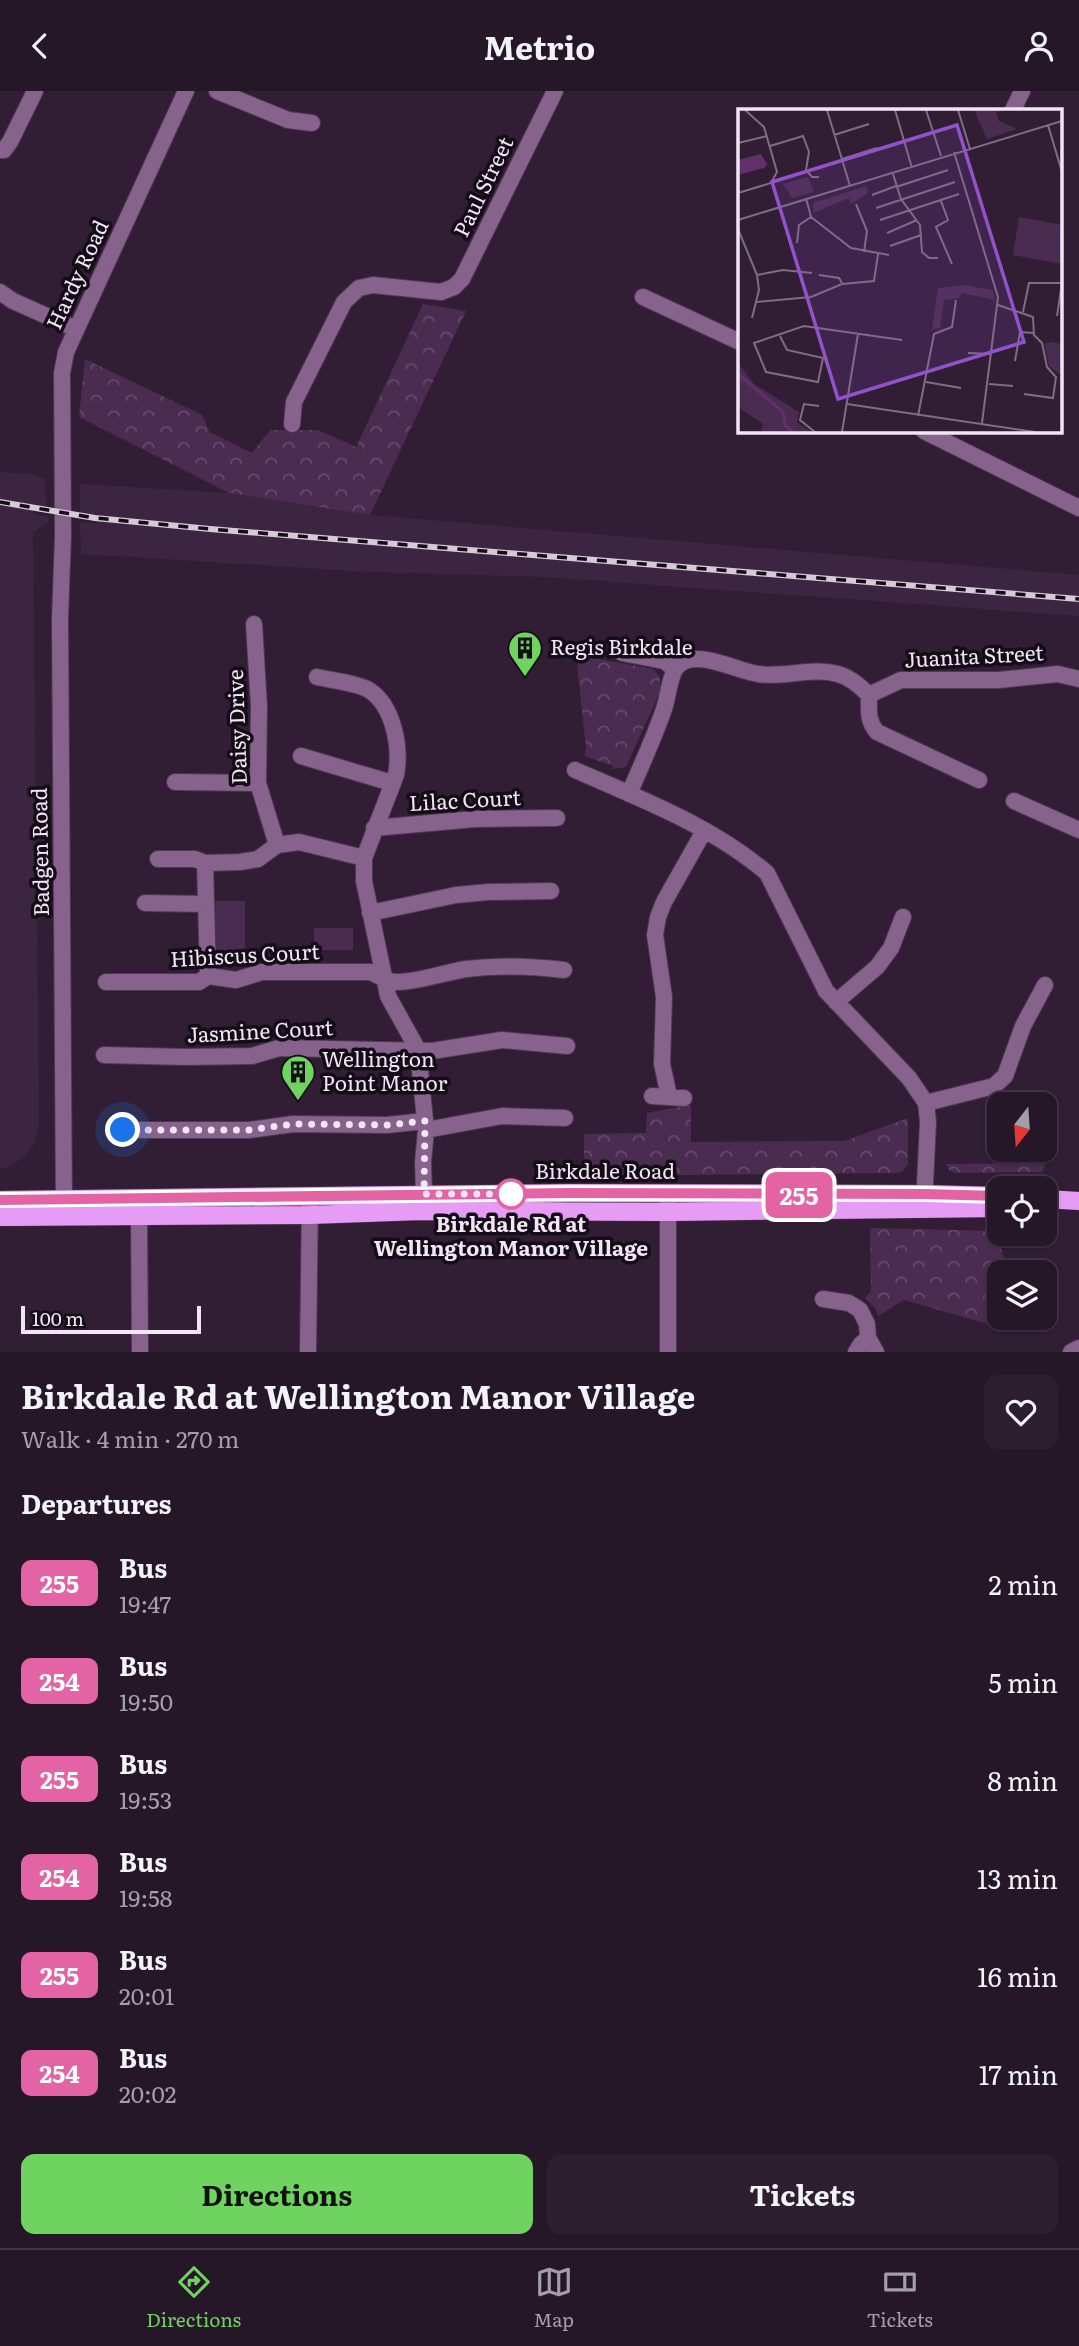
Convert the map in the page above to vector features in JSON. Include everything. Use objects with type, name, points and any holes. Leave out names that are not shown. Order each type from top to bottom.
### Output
[{"type":"main road","name":"Birkdale Road","points":[[0,1200],[139,1215],[310,1206],[341,1195],[424,1194],[668,1203]]},
{"type":"main road","name":"Birkdale Road","points":[[0,1217],[64,1207],[310,1206],[421,1211],[668,1203],[924,1202],[987,1197]]},
{"type":"main road","points":[[1057,1200],[1076,1201]]},
{"type":"main road","points":[[1057,1203],[1076,1201]]},
{"type":"main road","name":"Birkdale Road","points":[[924,1202],[987,1207]]},
{"type":"street","points":[[0,150],[10,142],[35,91]]},
{"type":"street","name":"Hardy Road","points":[[62,488],[62,373],[66,352],[186,91]]},
{"type":"street","points":[[217,91],[288,120],[312,123]]},
{"type":"street","name":"Paul Street","points":[[292,424],[294,402],[325,339],[344,302],[359,288],[373,285],[441,292],[454,287],[462,279],[555,91]]},
{"type":"street","points":[[1013,109],[1022,91]]},
{"type":"street","points":[[0,292],[13,301],[76,329]]},
{"type":"street","points":[[643,297],[738,341]]},
{"type":"street","points":[[926,432],[1079,508]]},
{"type":"street","name":"Badgen Road","points":[[62,488],[64,535],[60,632],[64,1207]]},
{"type":"street","name":"Daisy Drive","points":[[254,625],[259,706],[258,783],[277,845]]},
{"type":"street","points":[[622,653],[664,661],[675,669]]},
{"type":"street","points":[[629,794],[664,711],[675,669],[696,658],[756,674],[774,675],[805,670],[839,674],[855,682],[869,695],[869,718],[871,726],[877,732],[979,780]]},
{"type":"street","name":"Juanita Street","points":[[869,695],[901,680],[999,680],[1058,674],[1079,679]]},
{"type":"street","points":[[317,677],[368,689],[384,705],[395,734],[398,764],[364,858],[364,881],[388,996],[418,1050],[425,1126],[424,1194]]},
{"type":"street","points":[[301,757],[392,783]]},
{"type":"street","points":[[575,770],[704,831],[767,873],[826,991],[909,1078],[926,1103],[928,1122],[924,1202]]},
{"type":"street","points":[[175,782],[258,783]]},
{"type":"street","points":[[1014,801],[1079,830]]},
{"type":"street","name":"Lilac Court","points":[[374,828],[475,819],[557,818]]},
{"type":"street","points":[[652,1096],[676,1097],[662,1064],[664,997],[655,935],[658,917],[704,831]]},
{"type":"street","points":[[158,859],[195,859],[205,863],[258,859],[277,845],[299,842],[364,858]]},
{"type":"street","points":[[205,863],[208,976]]},
{"type":"street","points":[[370,913],[456,895],[551,891]]},
{"type":"street","points":[[145,903],[206,904]]},
{"type":"street","points":[[836,1002],[877,967],[891,948],[903,917]]},
{"type":"street","name":"Hibiscus Court","points":[[106,982],[199,982],[208,976],[236,980],[262,972],[371,972],[397,982],[465,969],[515,965],[564,970]]},
{"type":"street","points":[[926,1103],[994,1086],[1005,1076],[1023,1027],[1045,985]]},
{"type":"street","name":"Jasmine Court","points":[[104,1055],[252,1056],[279,1048],[432,1051],[502,1040],[567,1046]]},
{"type":"street","points":[[123,1130],[249,1130],[293,1124],[425,1126],[502,1116],[565,1118]]},
{"type":"street","points":[[668,1203],[668,1352]]},
{"type":"street","points":[[308,1352],[310,1206]]},
{"type":"street","points":[[139,1215],[140,1352]]},
{"type":"street","points":[[823,1299],[849,1303],[860,1310],[872,1345],[861,1344],[856,1352]]},
{"type":"street","points":[[1071,1352],[1079,1348]]},
{"type":"shaded area","points":[[0,472],[34,474],[44,478],[47,508],[33,506],[33,514],[48,517],[49,522],[33,532],[39,1126],[34,1144],[24,1157],[9,1167],[0,1169]]},
{"type":"shaded area","points":[[80,484],[229,493],[370,515],[1079,575],[1079,616],[547,577],[372,572],[81,554],[80,522],[97,524],[98,516],[80,513]]},
{"type":"green space","points":[[423,304],[466,311],[370,515],[229,493],[79,417],[85,359],[202,415],[210,432],[252,453],[270,430],[318,430],[356,447]]},
{"type":"green space","points":[[576,655],[653,669],[660,677],[660,692],[626,767],[612,769],[613,766],[585,756]]},
{"type":"green space","points":[[215,901],[245,901],[245,965],[216,965]]},
{"type":"green space","points":[[314,928],[353,928],[353,950],[314,950]]},
{"type":"green space","points":[[691,1105],[691,1142],[844,1141],[908,1118],[908,1164],[902,1172],[896,1173],[584,1176],[584,1134],[646,1133],[647,1113]]},
{"type":"green space","points":[[1046,1163],[1042,1172],[955,1173],[949,1170],[946,1164]]},
{"type":"green space","points":[[870,1228],[987,1231],[987,1246],[1000,1246],[1004,1260],[987,1260],[987,1324],[904,1300],[878,1316],[875,1308],[865,1298],[871,1291]]},
{"type":"railway","points":[[0,502],[95,518],[210,529],[1079,599]]},
{"type":"bus line","name":"255","points":[[0,1200],[569,1193],[987,1196]]},
{"type":"place","name":"Regis Birkdale","points":[[525,678]]},
{"type":"place","name":"Wellington Point Manor","points":[[298,1102]]},
{"type":"place","name":"Birkdale Rd at Wellington Manor Village","points":[[511,1194]]},
{"type":"route","points":[[123,1130],[249,1130],[293,1124],[387,1125],[425,1121],[424,1194],[521,1194],[511,1194]]}]
